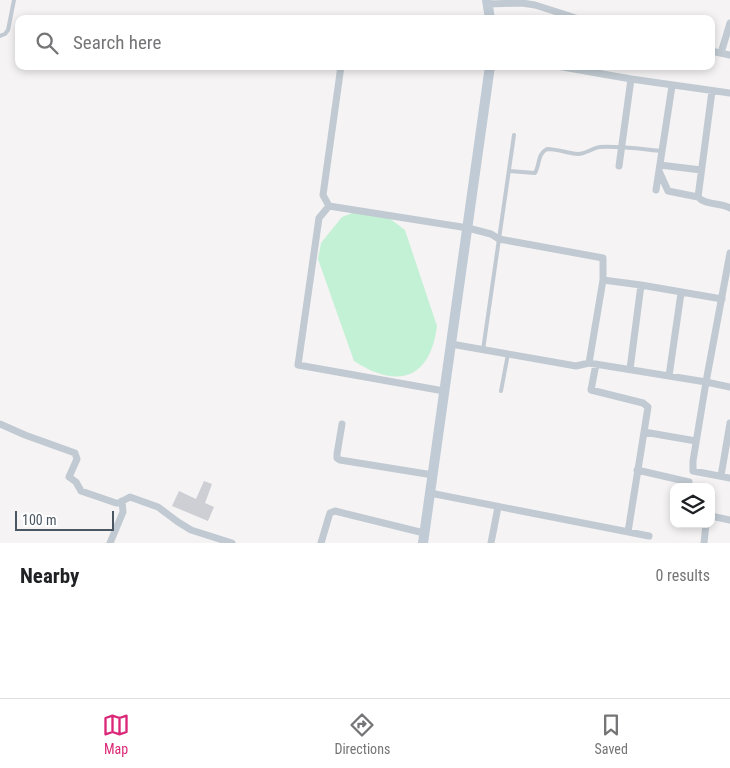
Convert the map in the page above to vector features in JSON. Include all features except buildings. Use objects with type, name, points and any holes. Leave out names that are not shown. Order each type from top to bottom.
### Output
[{"type":"street","points":[[489,15],[487,2],[536,4],[568,15]]},
{"type":"street","points":[[721,53],[730,23]]},
{"type":"street","points":[[715,52],[730,55]]},
{"type":"street","points":[[329,206],[323,195],[340,70]]},
{"type":"street","points":[[321,543],[330,513],[335,511],[423,538],[468,228],[488,70]]},
{"type":"street","points":[[580,70],[672,86],[730,93]]},
{"type":"street","points":[[618,166],[632,79]]},
{"type":"street","points":[[656,190],[672,86]]},
{"type":"street","points":[[698,197],[712,91]]},
{"type":"street","points":[[660,168],[701,170]]},
{"type":"street","points":[[660,168],[668,191],[698,197],[705,202],[723,204],[730,208]]},
{"type":"street","points":[[329,206],[468,228],[492,234],[499,238],[603,258],[603,280],[591,390],[646,404],[648,412],[628,532]]},
{"type":"street","points":[[329,206],[319,218],[298,366],[444,391]]},
{"type":"street","points":[[688,483],[694,471],[693,461],[696,441],[730,253]]},
{"type":"street","points":[[603,280],[722,300]]},
{"type":"street","points":[[630,369],[641,285]]},
{"type":"street","points":[[669,376],[681,293]]},
{"type":"street","points":[[451,344],[576,366],[593,363],[730,387]]},
{"type":"street","points":[[0,424],[25,436],[75,454],[77,459],[69,477],[76,482],[79,489],[116,503],[130,497],[153,504],[192,530],[232,543]]},
{"type":"street","points":[[342,424],[337,454],[337,458],[340,460],[433,474]]},
{"type":"street","points":[[721,476],[730,424]]},
{"type":"street","points":[[644,432],[696,441]]},
{"type":"street","points":[[637,470],[684,483]]},
{"type":"street","points":[[694,471],[730,478]]},
{"type":"street","points":[[430,493],[649,536]]},
{"type":"street","points":[[110,543],[123,509],[122,501]]},
{"type":"street","points":[[491,543],[498,507]]},
{"type":"street","points":[[715,517],[730,520]]},
{"type":"street","points":[[704,543],[706,528]]},
{"type":"lane","points":[[0,36],[8,30],[14,0]]},
{"type":"lane","points":[[482,350],[514,135]]},
{"type":"lane","points":[[509,171],[535,173],[541,154],[547,149],[577,154],[596,148],[622,147],[662,151]]},
{"type":"lane","points":[[501,391],[508,354]]},
{"type":"green space","points":[[355,212],[389,218],[405,230],[437,326],[433,344],[427,358],[419,368],[409,374],[397,376],[384,375],[354,361],[318,259],[321,243],[342,217]]}]
